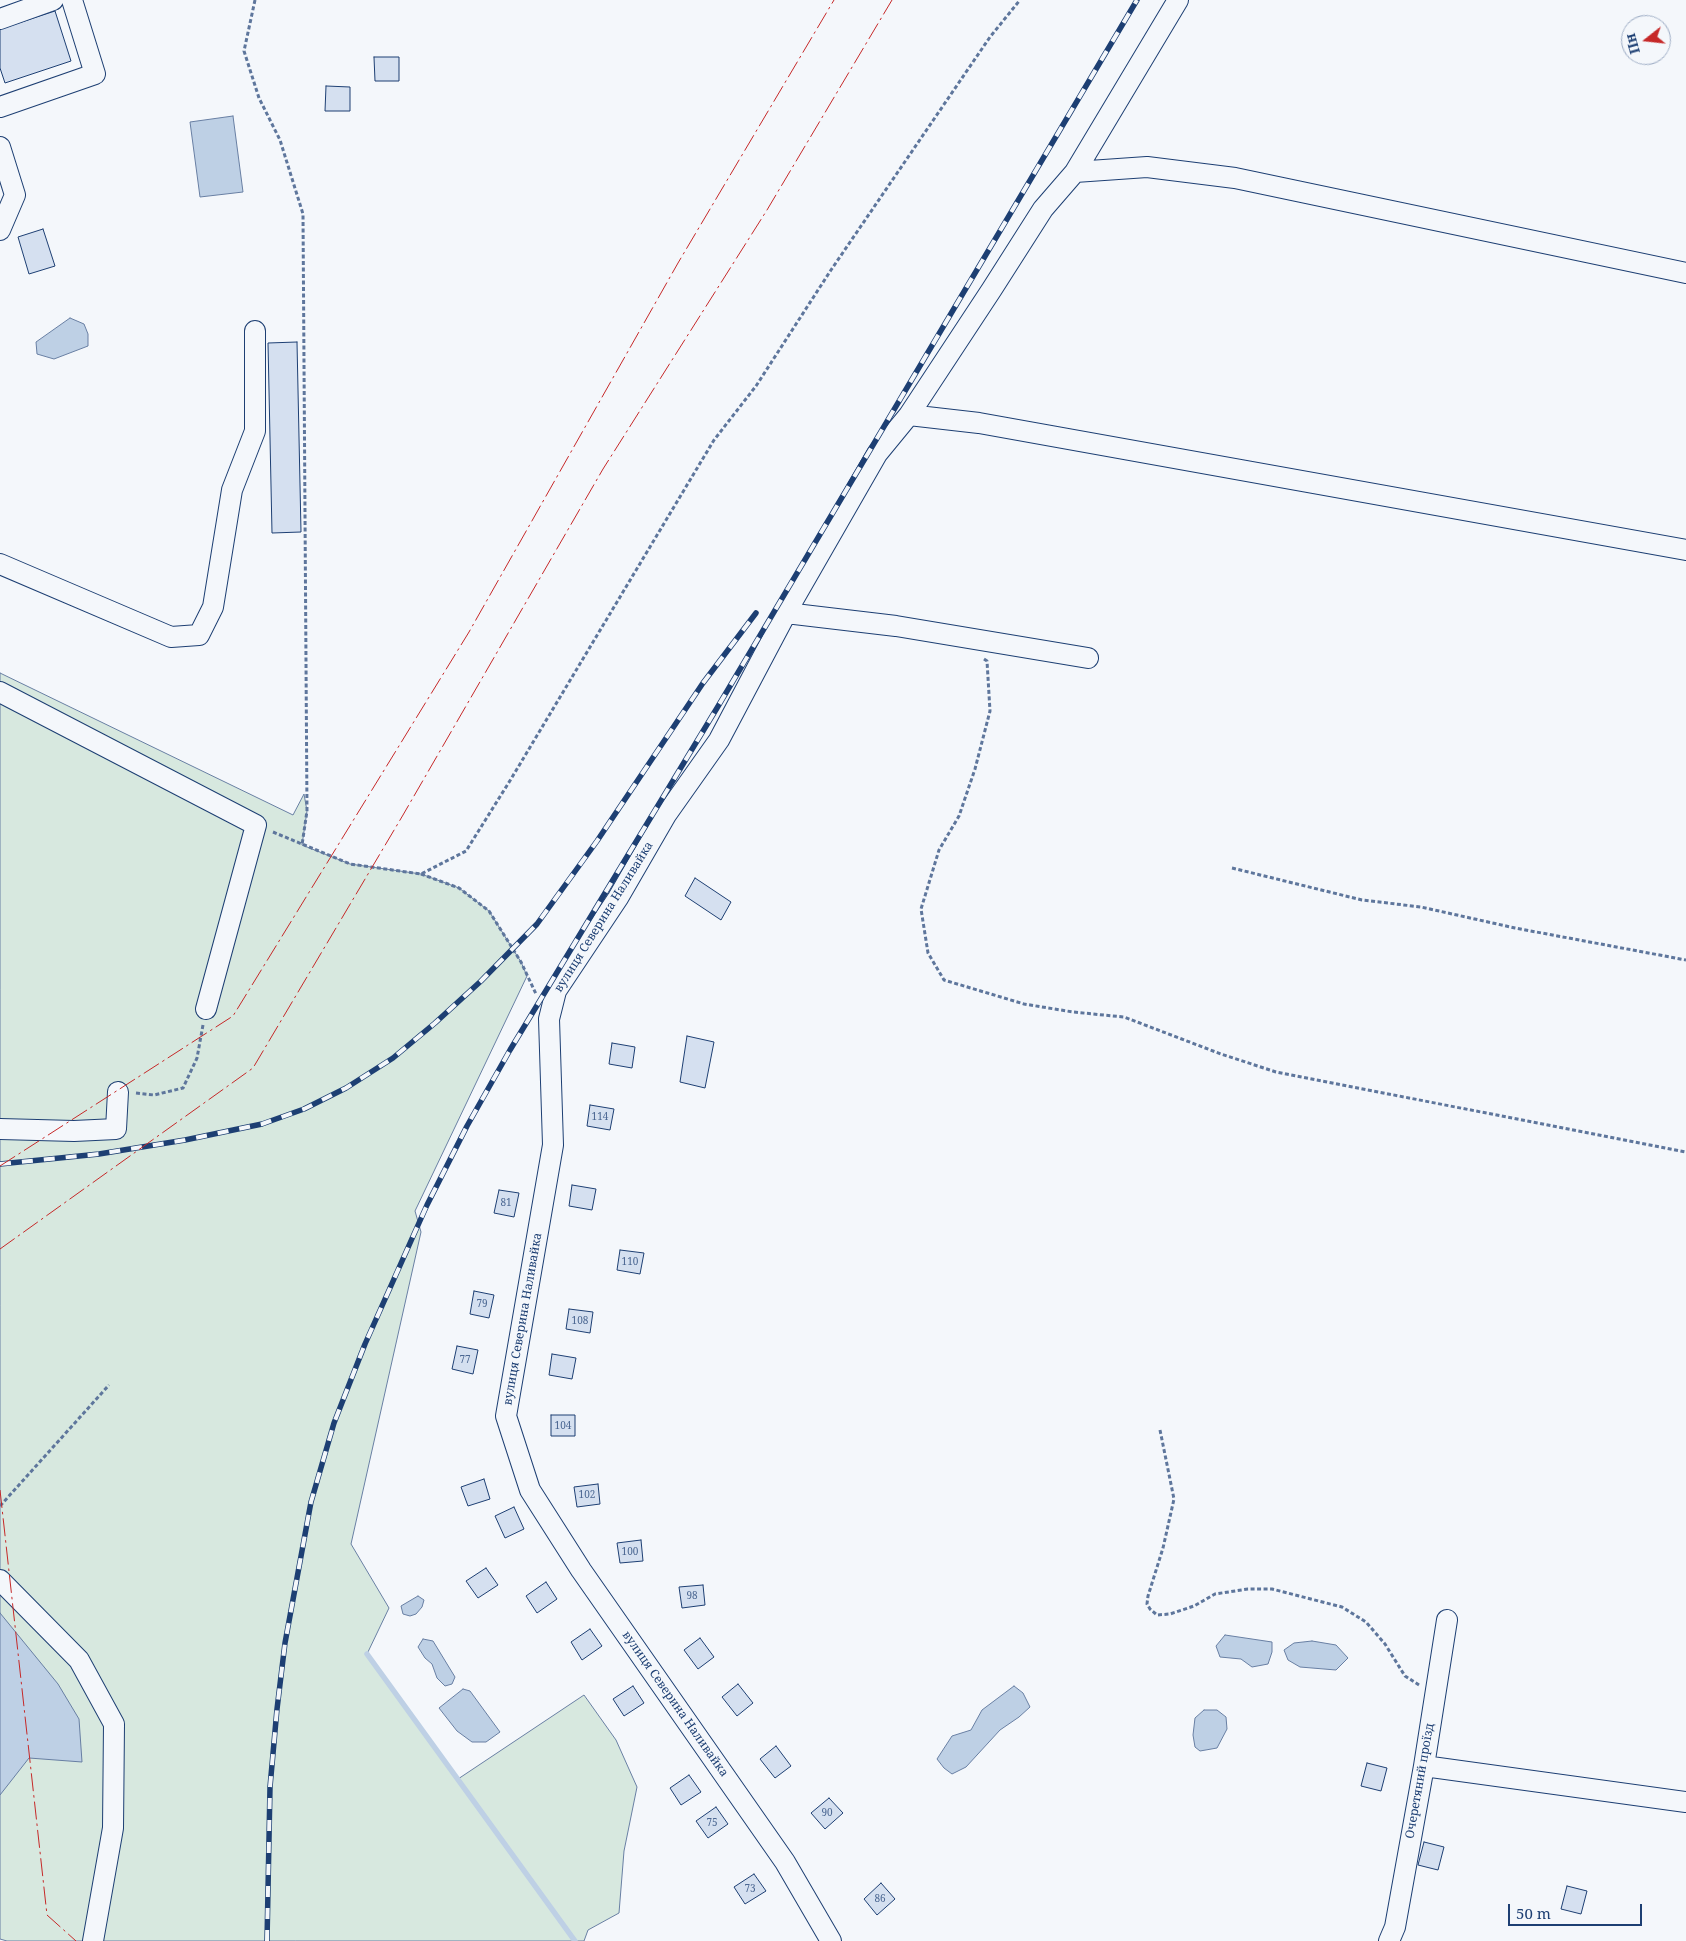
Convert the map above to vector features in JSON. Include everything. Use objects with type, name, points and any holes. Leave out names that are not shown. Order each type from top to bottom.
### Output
[{"type":"street","points":[[0,19],[53,0]]},
{"type":"street","points":[[0,107],[95,74],[72,0]]},
{"type":"street","name":"вулиця Северина Наливайка","points":[[832,1941],[785,1862],[581,1570],[530,1490],[506,1416],[553,1146],[549,1019],[556,991],[618,898],[666,816],[719,740],[786,612],[877,454],[909,414],[1043,209],[1075,172],[1178,0]]},
{"type":"street","points":[[0,148],[15,195],[0,230]]},
{"type":"street","points":[[1075,172],[1147,167],[1235,178],[1686,272]]},
{"type":"street","points":[[0,564],[171,638],[199,635],[213,607],[232,490],[255,431],[255,331]]},
{"type":"street","points":[[909,414],[979,422],[1686,550]]},
{"type":"street","points":[[786,612],[896,626],[1088,658]]},
{"type":"street","points":[[0,692],[256,825],[206,1009]]},
{"type":"street","points":[[0,1128],[74,1132],[116,1129],[118,1092]]},
{"type":"street","points":[[0,1580],[79,1660],[114,1724],[113,1828],[93,1941]]},
{"type":"street","name":"Очеретяний проїзд","points":[[1389,1941],[1394,1927],[1424,1766],[1447,1620]]},
{"type":"street","points":[[1424,1766],[1686,1802]]},
{"type":"path","points":[[255,0],[244,51],[259,98],[280,140],[303,214],[307,811],[302,845]]},
{"type":"path","points":[[420,874],[466,850],[511,779],[714,440],[756,386],[831,270],[985,45],[1020,0]]},
{"type":"path","points":[[964,637],[986,661],[990,711],[976,770],[959,816],[939,850],[921,909],[928,953],[944,980],[1024,1004],[1073,1012],[1124,1017],[1220,1054],[1276,1072],[1686,1152]]},
{"type":"path","points":[[256,825],[350,864],[420,874],[459,888],[489,911],[521,962],[549,1019]]},
{"type":"path","points":[[1232,868],[1362,900],[1421,907],[1506,926],[1686,960]]},
{"type":"path","points":[[118,1092],[154,1095],[183,1088],[197,1058],[206,1009]]},
{"type":"path","points":[[0,1506],[108,1385]]},
{"type":"path","points":[[1160,1430],[1174,1499],[1163,1548],[1148,1596],[1147,1604],[1150,1609],[1157,1615],[1170,1614],[1194,1606],[1215,1594],[1248,1589],[1272,1589],[1342,1606],[1366,1622],[1385,1644],[1405,1676],[1434,1695]]},
{"type":"shaded area","points":[[0,673],[293,815],[304,794],[307,811],[302,845],[350,864],[421,874],[459,888],[489,911],[521,962],[527,976],[415,1211],[421,1232],[351,1544],[389,1608],[367,1654],[458,1779],[584,1695],[616,1740],[637,1787],[624,1851],[619,1913],[588,1930],[584,1941],[7,1941],[0,1939]]},
{"type":"water","points":[[233,116],[243,192],[200,197],[190,122]]},
{"type":"water","points":[[70,318],[84,324],[88,334],[88,346],[54,359],[37,354],[36,342]]},
{"type":"water","points":[[418,1596],[424,1600],[422,1607],[416,1614],[410,1616],[403,1614],[401,1606]]},
{"type":"water","points":[[0,1613],[58,1684],[79,1719],[82,1762],[29,1758],[0,1795]]},
{"type":"water","points":[[1225,1635],[1272,1642],[1272,1652],[1268,1664],[1252,1667],[1241,1659],[1220,1657],[1216,1646]]},
{"type":"water","points":[[423,1639],[433,1641],[455,1677],[452,1684],[445,1686],[437,1678],[432,1664],[425,1658],[418,1647]]},
{"type":"water","points":[[1312,1641],[1336,1645],[1348,1658],[1336,1670],[1300,1667],[1288,1660],[1284,1650],[1294,1643]]},
{"type":"water","points":[[1014,1686],[1023,1693],[1030,1707],[1000,1730],[966,1767],[952,1774],[944,1768],[937,1759],[952,1736],[971,1730],[982,1710]]},
{"type":"water","points":[[463,1689],[470,1691],[500,1732],[486,1742],[472,1742],[457,1731],[439,1708]]},
{"type":"water","points":[[1204,1710],[1217,1710],[1226,1717],[1227,1729],[1217,1748],[1200,1751],[1195,1747],[1193,1735],[1195,1718]]},
{"type":"building","points":[[55,11],[71,61],[5,83],[0,68],[0,29]]},
{"type":"building","points":[[374,57],[399,57],[399,81],[375,81]]},
{"type":"building","points":[[326,86],[350,87],[350,111],[325,111]]},
{"type":"building","points":[[43,229],[55,266],[29,274],[18,237]]},
{"type":"building","points":[[297,342],[301,532],[272,533],[268,343]]},
{"type":"building","points":[[695,878],[731,902],[721,920],[685,896]]},
{"type":"building","points":[[687,1036],[714,1042],[705,1088],[680,1082]]},
{"type":"building","points":[[612,1043],[635,1047],[632,1068],[609,1064]]},
{"type":"building","points":[[590,1105],[614,1109],[610,1130],[587,1126]]},
{"type":"building","points":[[572,1185],[596,1189],[592,1210],[569,1206]]},
{"type":"building","points":[[499,1190],[519,1193],[514,1217],[494,1213]]},
{"type":"building","points":[[620,1250],[644,1253],[640,1274],[617,1270]]},
{"type":"building","points":[[474,1291],[494,1295],[489,1318],[470,1314]]},
{"type":"building","points":[[569,1309],[593,1312],[590,1333],[566,1329]]},
{"type":"building","points":[[457,1346],[478,1350],[473,1374],[452,1369]]},
{"type":"building","points":[[552,1354],[576,1358],[572,1379],[549,1375]]},
{"type":"building","points":[[551,1415],[575,1415],[575,1436],[551,1436]]},
{"type":"building","points":[[484,1479],[490,1499],[468,1506],[461,1487]]},
{"type":"building","points":[[598,1484],[600,1504],[577,1507],[574,1487]]},
{"type":"building","points":[[514,1507],[524,1529],[505,1538],[495,1516]]},
{"type":"building","points":[[641,1540],[643,1561],[620,1563],[617,1543]]},
{"type":"building","points":[[486,1568],[498,1585],[478,1598],[466,1581]]},
{"type":"building","points":[[546,1582],[557,1599],[537,1613],[526,1596]]},
{"type":"building","points":[[703,1585],[705,1605],[682,1608],[679,1587]]},
{"type":"building","points":[[590,1629],[602,1646],[582,1660],[571,1642]]},
{"type":"building","points":[[700,1638],[714,1657],[698,1669],[684,1650]]},
{"type":"building","points":[[738,1684],[753,1703],[737,1716],[722,1697]]},
{"type":"building","points":[[633,1686],[644,1703],[624,1716],[613,1699]]},
{"type":"building","points":[[776,1746],[791,1766],[775,1778],[760,1759]]},
{"type":"building","points":[[1367,1763],[1387,1768],[1381,1791],[1361,1786]]},
{"type":"building","points":[[689,1775],[701,1792],[681,1805],[670,1788]]},
{"type":"building","points":[[829,1798],[843,1813],[825,1829],[811,1813]]},
{"type":"building","points":[[716,1807],[728,1824],[708,1838],[696,1821]]},
{"type":"building","points":[[1424,1842],[1444,1847],[1438,1870],[1418,1865]]},
{"type":"building","points":[[754,1874],[766,1891],[745,1904],[734,1887]]},
{"type":"building","points":[[881,1883],[895,1899],[877,1915],[864,1899]]},
{"type":"building","points":[[1567,1886],[1587,1891],[1581,1914],[1561,1909]]},
{"type":"waterway","points":[[367,1654],[575,1941]]},
{"type":"railway","points":[[267,1941],[270,1787],[277,1709],[285,1643],[311,1502],[334,1423],[365,1344],[427,1205],[467,1126],[510,1050],[717,708],[1137,0]]},
{"type":"railway","points":[[0,1164],[99,1154],[185,1140],[262,1124],[304,1109],[346,1088],[393,1058],[481,981],[537,924],[597,841],[703,683],[756,613]]},
{"type":"power","points":[[0,1166],[233,1016],[469,632],[678,263],[834,0]]},
{"type":"power","points":[[0,1249],[253,1068],[403,815],[603,469],[767,210],[892,0]]},
{"type":"power","points":[[0,1490],[47,1915],[76,1941]]}]
